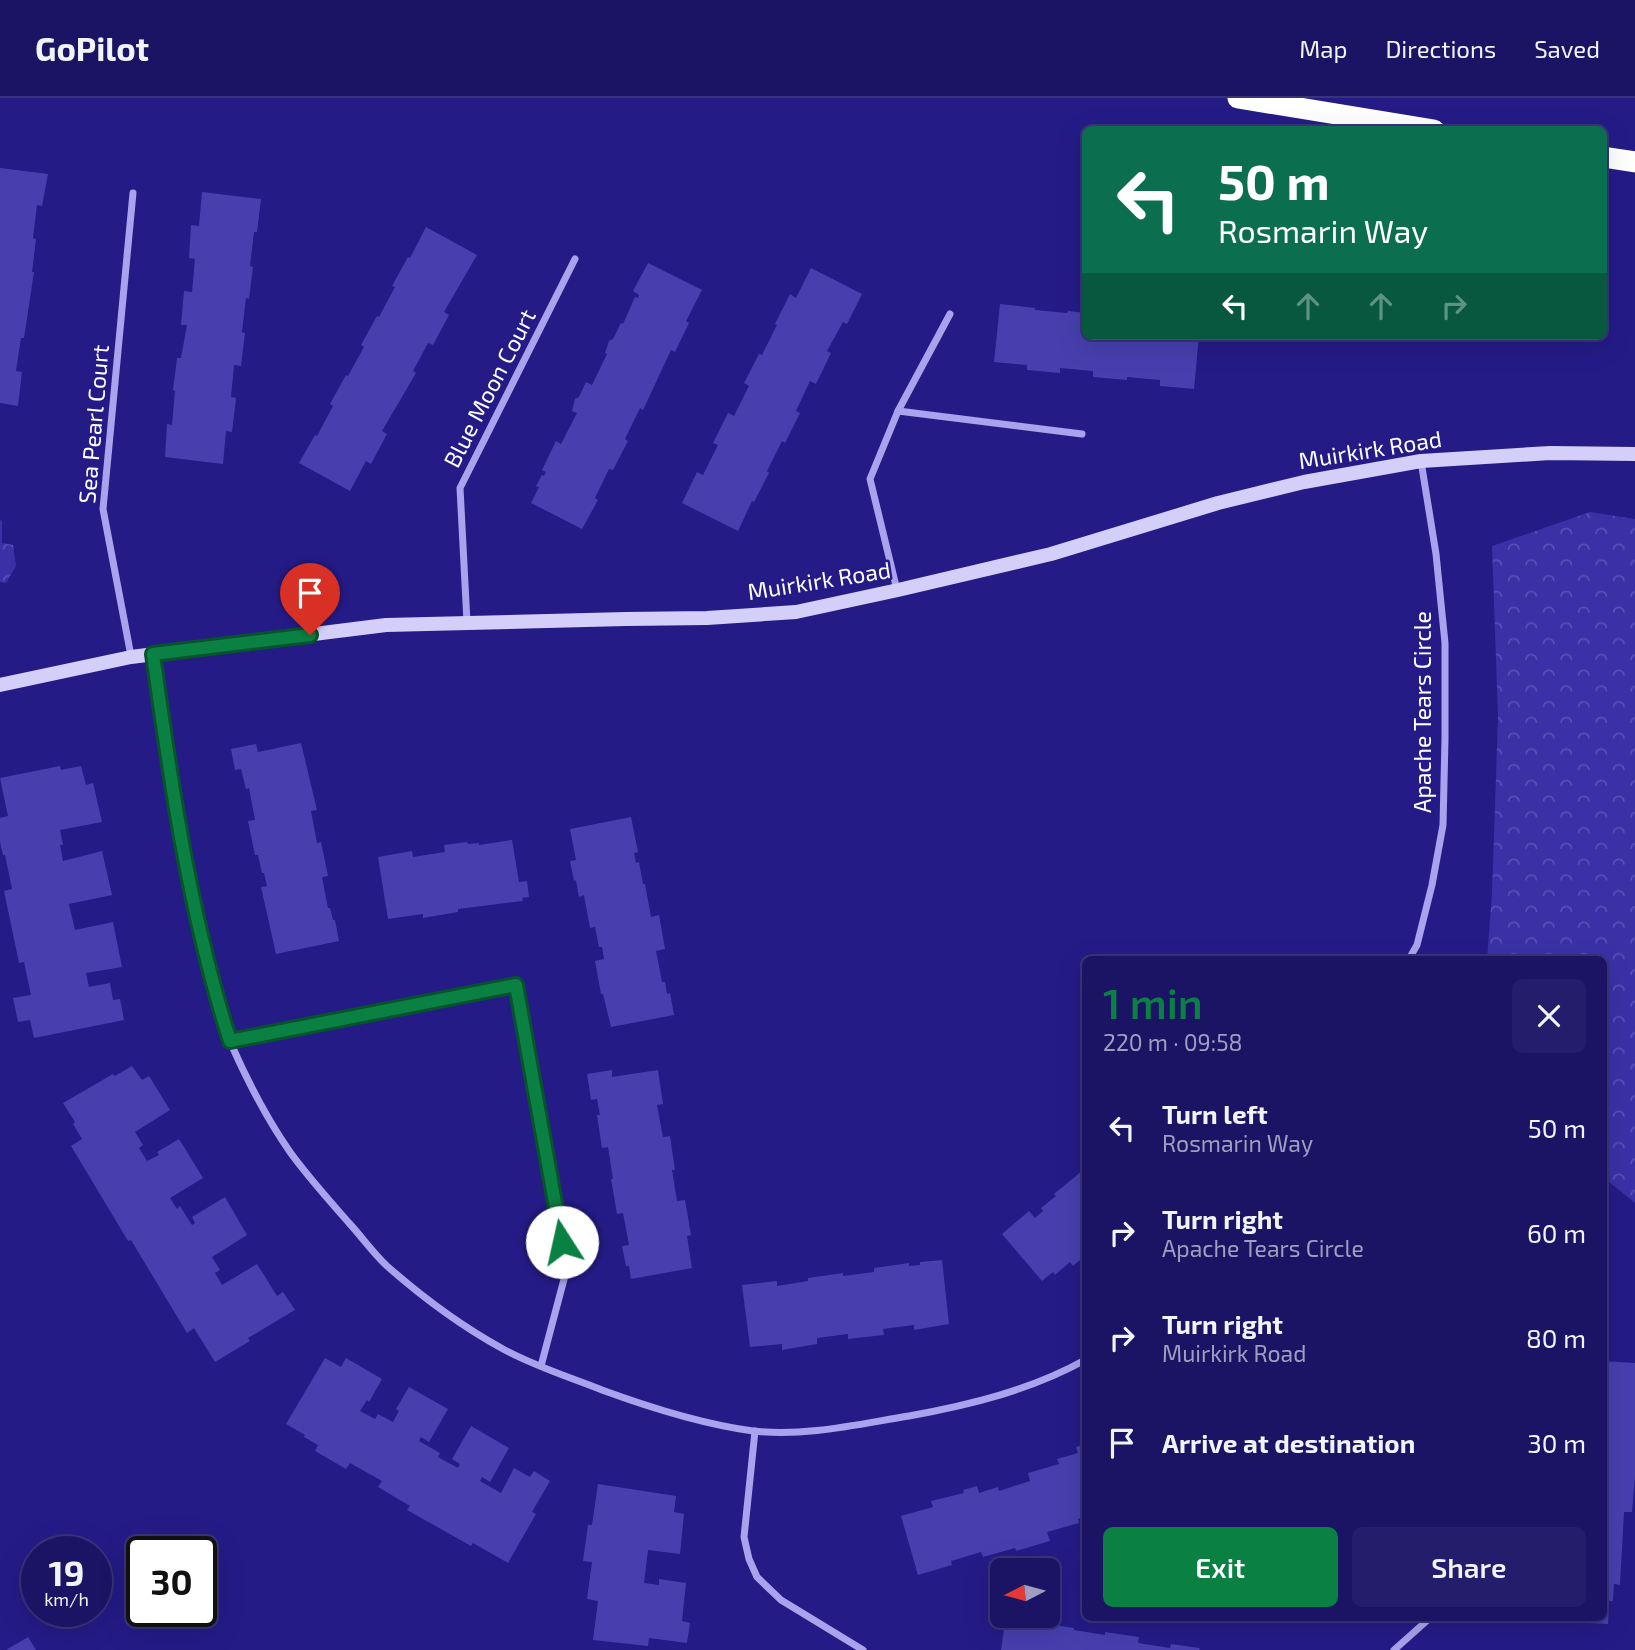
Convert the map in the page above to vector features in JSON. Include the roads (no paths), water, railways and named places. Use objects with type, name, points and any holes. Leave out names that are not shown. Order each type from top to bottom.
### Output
[{"type":"highway","points":[[1238,98],[1410,126]]},
{"type":"highway","points":[[1607,158],[1635,162]]},
{"type":"main road","name":"Muirkirk Road","points":[[0,685],[131,657],[386,625],[708,618],[796,611],[1051,554],[1230,500],[1304,482],[1420,461],[1550,453],[1635,454]]},
{"type":"street","name":"Sea Pearl Court","points":[[131,657],[103,509],[133,193]]},
{"type":"street","name":"Blue Moon Court","points":[[467,623],[460,488],[575,259]]},
{"type":"street","points":[[898,590],[870,479],[898,411],[950,314]]},
{"type":"street","points":[[898,411],[1082,434]]},
{"type":"street","name":"Apache Tears Circle","points":[[1411,956],[1417,945],[1432,886],[1443,825],[1445,739],[1445,643],[1436,554],[1420,461]]},
{"type":"street","points":[[153,654],[171,784],[196,911],[212,983],[230,1041],[258,1099],[289,1150],[325,1196],[386,1265],[451,1317],[505,1350],[633,1401],[694,1420],[755,1431],[799,1432],[941,1410],[1006,1393],[1059,1374],[1082,1362]]},
{"type":"street","points":[[230,1041],[516,985],[567,1268],[541,1366]]},
{"type":"street","points":[[755,1431],[744,1537],[757,1577],[781,1600],[863,1650]]},
{"type":"street","points":[[1394,1650],[1427,1621]]}]
